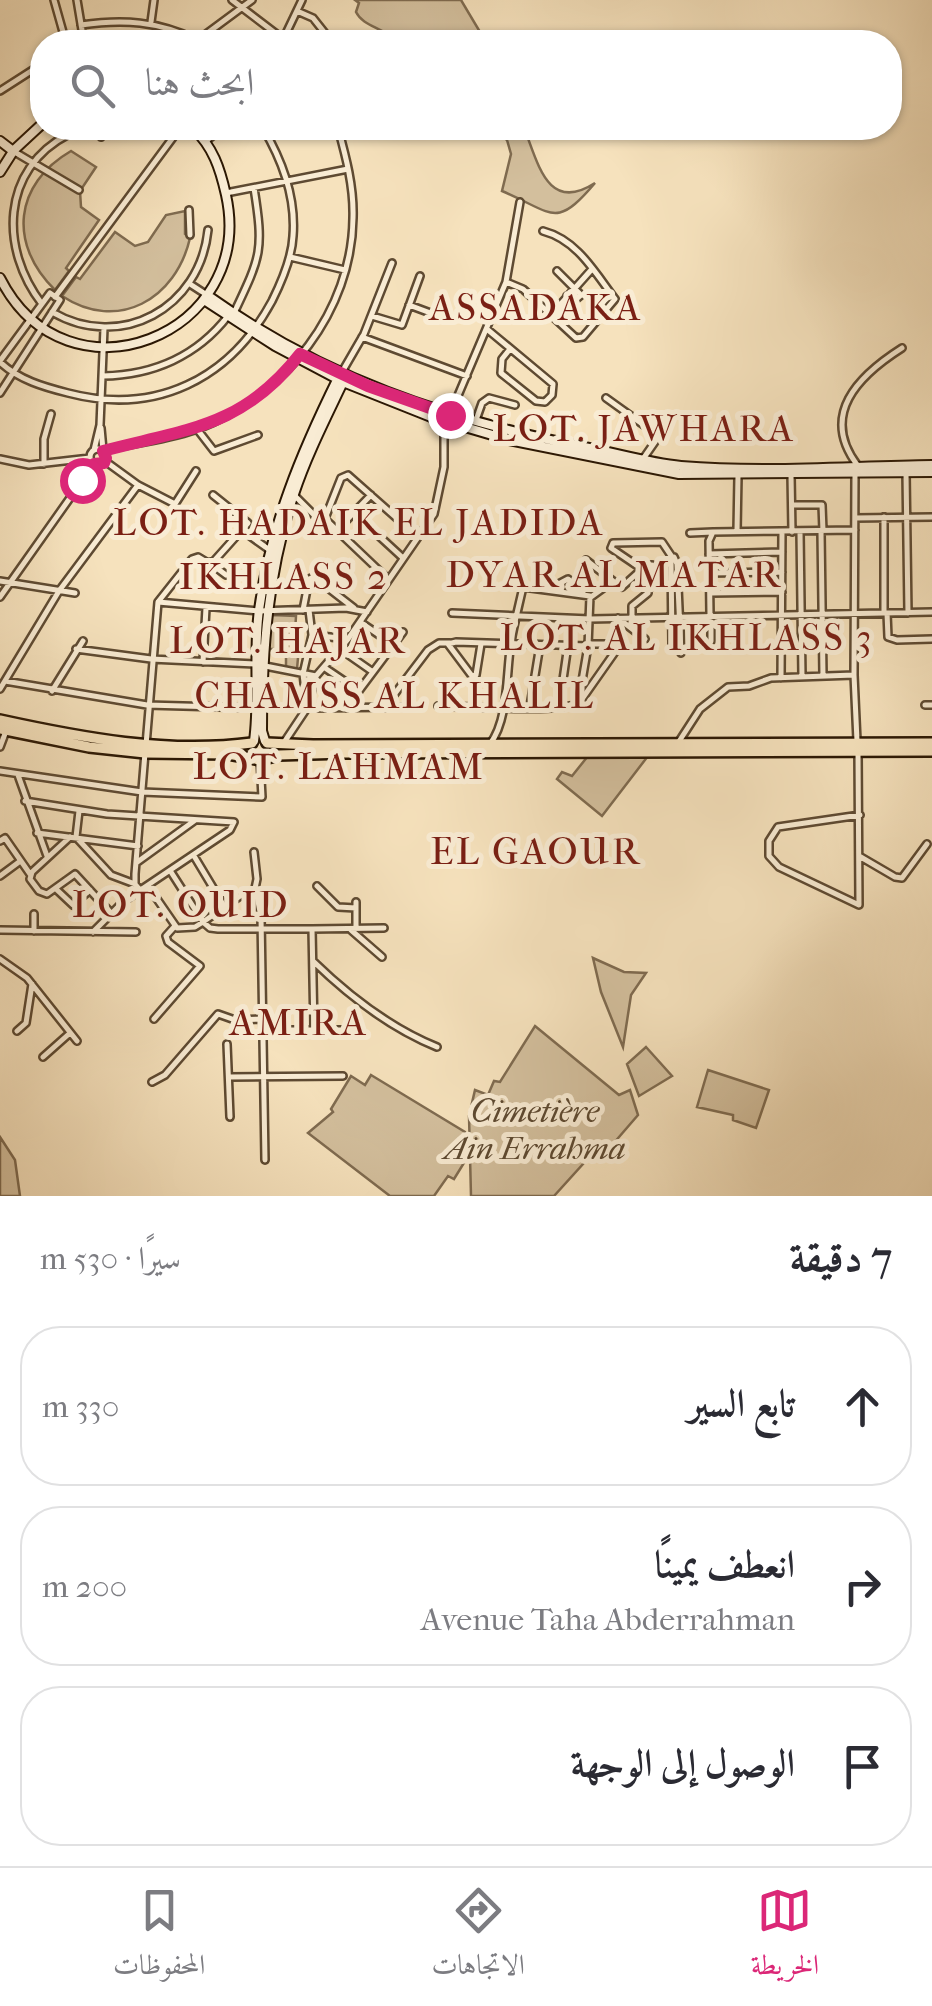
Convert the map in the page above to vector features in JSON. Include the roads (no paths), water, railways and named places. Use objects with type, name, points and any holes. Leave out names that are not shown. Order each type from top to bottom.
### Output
[{"type":"main road","points":[[0,720],[146,749],[260,742],[672,746],[932,743]]},
{"type":"main road","points":[[3,729],[89,747],[260,759],[280,754],[672,746]]},
{"type":"main road","points":[[260,742],[270,752],[260,759]]},
{"type":"main road","points":[[260,742],[250,753],[260,759]]},
{"type":"main road","points":[[857,746],[932,751]]},
{"type":"street","points":[[54,0],[62,30]]},
{"type":"street","points":[[77,0],[82,30]]},
{"type":"street","points":[[150,23],[154,0]]},
{"type":"street","points":[[232,0],[271,30]]},
{"type":"street","points":[[211,30],[252,0]]},
{"type":"street","points":[[289,30],[302,0]]},
{"type":"street","points":[[297,11],[312,18],[322,30]]},
{"type":"street","points":[[81,25],[125,20],[168,30]]},
{"type":"street","points":[[0,91],[30,72]]},
{"type":"street","points":[[0,172],[13,151],[30,135]]},
{"type":"street","points":[[42,304],[14,268],[6,238],[8,207],[29,163],[57,140]]},
{"type":"street","points":[[55,297],[171,140]]},
{"type":"street","points":[[0,394],[11,373],[60,300],[50,293],[0,362],[11,373],[54,390],[102,400],[141,399],[181,389],[212,371],[256,330],[290,256],[293,224],[287,182],[268,140]]},
{"type":"street","points":[[0,597],[100,451],[197,430],[221,419],[268,390],[324,324],[345,270],[353,223],[341,140]]},
{"type":"street","points":[[0,141],[29,163],[80,190]]},
{"type":"street","points":[[0,278],[30,319],[64,340],[104,348],[129,345],[157,336],[182,320],[205,297],[222,269],[229,242],[226,193],[206,141]]},
{"type":"street","points":[[226,193],[348,170]]},
{"type":"street","points":[[103,376],[132,374],[174,361],[231,314],[258,264],[261,248],[254,188]]},
{"type":"street","points":[[283,744],[307,708],[316,676],[368,612],[436,508],[447,418],[506,282],[520,202]]},
{"type":"street","points":[[189,210],[190,234]]},
{"type":"street","points":[[52,312],[71,322],[104,328],[151,318],[178,300],[190,284],[204,256],[208,230]]},
{"type":"street","points":[[506,282],[523,289],[576,338],[582,337],[615,299],[572,244],[560,235],[542,230]]},
{"type":"street","points":[[290,256],[345,270]]},
{"type":"street","points":[[260,742],[255,708],[263,611],[296,465],[362,338],[392,263]]},
{"type":"street","points":[[551,314],[592,269]]},
{"type":"street","points":[[557,271],[574,288]]},
{"type":"street","points":[[372,316],[400,326],[420,276]]},
{"type":"street","points":[[190,284],[299,357],[341,378],[509,440],[679,474],[791,475],[856,469],[932,469]]},
{"type":"street","points":[[409,306],[444,318]]},
{"type":"street","points":[[104,328],[100,451],[105,461],[138,485],[175,504],[196,470]]},
{"type":"street","points":[[488,330],[554,384],[552,395],[544,402],[536,401],[501,373],[502,359],[510,349]]},
{"type":"street","points":[[362,338],[467,376]]},
{"type":"street","points":[[860,816],[786,824],[772,834],[767,849],[772,862],[859,905],[860,816],[854,675],[856,469],[841,431],[844,410],[859,382],[902,348]]},
{"type":"street","points":[[274,553],[341,378]]},
{"type":"street","points":[[475,423],[482,404],[489,398],[515,405]]},
{"type":"street","points":[[606,398],[659,436],[643,459]]},
{"type":"street","points":[[44,464],[44,439],[51,414]]},
{"type":"street","points":[[447,418],[680,466],[932,469]]},
{"type":"street","points":[[197,430],[214,451],[258,435]]},
{"type":"street","points":[[0,460],[44,464],[105,461]]},
{"type":"street","points":[[906,472],[908,612]]},
{"type":"street","points":[[791,475],[802,614],[802,677]]},
{"type":"street","points":[[320,529],[342,477],[351,476],[418,537]]},
{"type":"street","points":[[736,531],[738,476]]},
{"type":"street","points":[[0,689],[58,591],[138,485]]},
{"type":"street","points":[[210,563],[248,523],[213,495]]},
{"type":"street","points":[[294,495],[389,580]]},
{"type":"street","points":[[337,530],[371,496]]},
{"type":"street","points":[[792,506],[822,506],[823,676]]},
{"type":"street","points":[[354,513],[404,558]]},
{"type":"street","points":[[855,518],[932,517]]},
{"type":"street","points":[[884,518],[888,637],[932,639]]},
{"type":"street","points":[[690,533],[854,530]]},
{"type":"street","points":[[242,531],[274,553]]},
{"type":"street","points":[[781,678],[782,531]]},
{"type":"street","points":[[711,642],[708,554],[713,532]]},
{"type":"street","points":[[586,560],[622,587],[642,568],[610,545],[662,542],[672,557],[672,644]]},
{"type":"street","points":[[708,554],[782,552]]},
{"type":"street","points":[[138,887],[136,864],[147,705],[158,602],[194,557],[210,563],[226,576]]},
{"type":"street","points":[[632,618],[632,606],[649,590],[652,565],[636,565]]},
{"type":"street","points":[[709,573],[782,572]]},
{"type":"street","points":[[307,708],[303,674],[312,635],[306,610],[309,579],[314,577],[356,610]]},
{"type":"street","points":[[548,590],[568,579],[588,595],[590,619],[580,701]]},
{"type":"street","points":[[0,581],[75,593]]},
{"type":"street","points":[[490,744],[500,727],[511,644],[524,587],[588,595],[613,581]]},
{"type":"street","points":[[710,593],[783,592]]},
{"type":"street","points":[[158,602],[263,611],[368,612]]},
{"type":"street","points":[[203,662],[206,608]]},
{"type":"street","points":[[452,613],[590,619],[932,612]]},
{"type":"street","points":[[674,616],[682,653]]},
{"type":"street","points":[[618,618],[645,640]]},
{"type":"street","points":[[360,622],[394,644]]},
{"type":"street","points":[[346,708],[403,632]]},
{"type":"street","points":[[312,635],[348,639]]},
{"type":"street","points":[[52,691],[82,641]]},
{"type":"street","points":[[452,642],[448,648],[472,676],[476,675],[480,644]]},
{"type":"street","points":[[384,708],[428,650],[438,643],[604,644],[615,652],[575,706],[438,706]]},
{"type":"street","points":[[530,707],[540,645]]},
{"type":"street","points":[[559,707],[568,646]]},
{"type":"street","points":[[76,649],[151,659],[259,665],[316,676]]},
{"type":"street","points":[[340,649],[373,672]]},
{"type":"street","points":[[259,665],[260,742]]},
{"type":"street","points":[[325,668],[359,691]]},
{"type":"street","points":[[672,746],[694,715],[723,690],[781,678],[854,675]]},
{"type":"street","points":[[4,682],[147,705],[255,708]]},
{"type":"street","points":[[307,708],[403,708]]},
{"type":"street","points":[[500,727],[509,744]]},
{"type":"street","points":[[0,747],[3,729]]},
{"type":"street","points":[[0,770],[142,792],[266,799],[260,759]]},
{"type":"street","points":[[18,774],[47,857]]},
{"type":"street","points":[[26,801],[79,811],[232,820],[235,824],[171,872],[148,886],[138,887],[111,874],[73,837]]},
{"type":"street","points":[[30,874],[73,837],[79,811]]},
{"type":"street","points":[[136,864],[197,820]]},
{"type":"street","points":[[37,833],[138,846]]},
{"type":"street","points":[[0,841],[5,838],[42,893],[56,889],[74,874],[110,912]]},
{"type":"street","points":[[860,856],[902,878],[927,844]]},
{"type":"street","points":[[254,852],[254,893],[260,904],[264,1160]]},
{"type":"street","points":[[194,856],[224,906]]},
{"type":"street","points":[[0,876],[18,862]]},
{"type":"street","points":[[171,872],[210,928],[384,928]]},
{"type":"street","points":[[148,886],[174,926]]},
{"type":"street","points":[[317,886],[338,907],[356,905],[352,928]]},
{"type":"street","points":[[93,932],[138,887]]},
{"type":"street","points":[[56,889],[72,905],[90,890]]},
{"type":"street","points":[[174,926],[195,927],[246,892],[254,893]]},
{"type":"street","points":[[34,914],[34,931]]},
{"type":"street","points":[[53,931],[54,923]]},
{"type":"street","points":[[154,1019],[200,966],[168,942],[166,936],[174,926]]},
{"type":"street","points":[[352,928],[382,957]]},
{"type":"street","points":[[312,929],[314,1030]]},
{"type":"street","points":[[0,930],[136,932]]},
{"type":"street","points":[[0,958],[32,984],[77,1041]]},
{"type":"street","points":[[313,961],[359,1002],[414,1038],[437,1047]]},
{"type":"street","points":[[18,1031],[26,1023],[32,984]]},
{"type":"street","points":[[152,1082],[165,1075],[218,1014],[235,1020],[262,1019]]},
{"type":"street","points":[[262,1030],[349,1030]]},
{"type":"street","points":[[43,1057],[70,1033]]},
{"type":"street","points":[[228,1044],[230,1117]]},
{"type":"street","points":[[228,1077],[343,1076]]},
{"type":"district","name":"ASSADAKA","points":[[536,307]]},
{"type":"district","name":"LOT. JAWHARA","points":[[644,428]]},
{"type":"district","name":"LOT. HADAIK EL JADIDA","points":[[359,522]]},
{"type":"district","name":"DYAR AL MATAR","points":[[614,574]]},
{"type":"district","name":"IKHLASS 2","points":[[284,576]]},
{"type":"district","name":"LOT. AL IKHLASS 3","points":[[687,637]]},
{"type":"district","name":"LOT. HAJAR","points":[[288,640]]},
{"type":"district","name":"CHAMSS AL KHALIL","points":[[395,695]]},
{"type":"district","name":"LOT. LAHMAM","points":[[339,766]]},
{"type":"district","name":"EL GAOUR","points":[[536,851]]},
{"type":"district","name":"LOT. OUID","points":[[181,904]]},
{"type":"district","name":"AMIRA","points":[[299,1022]]},
{"type":"park label","name":"Cimetière Ain Errahma","points":[[535,1130]]}]
